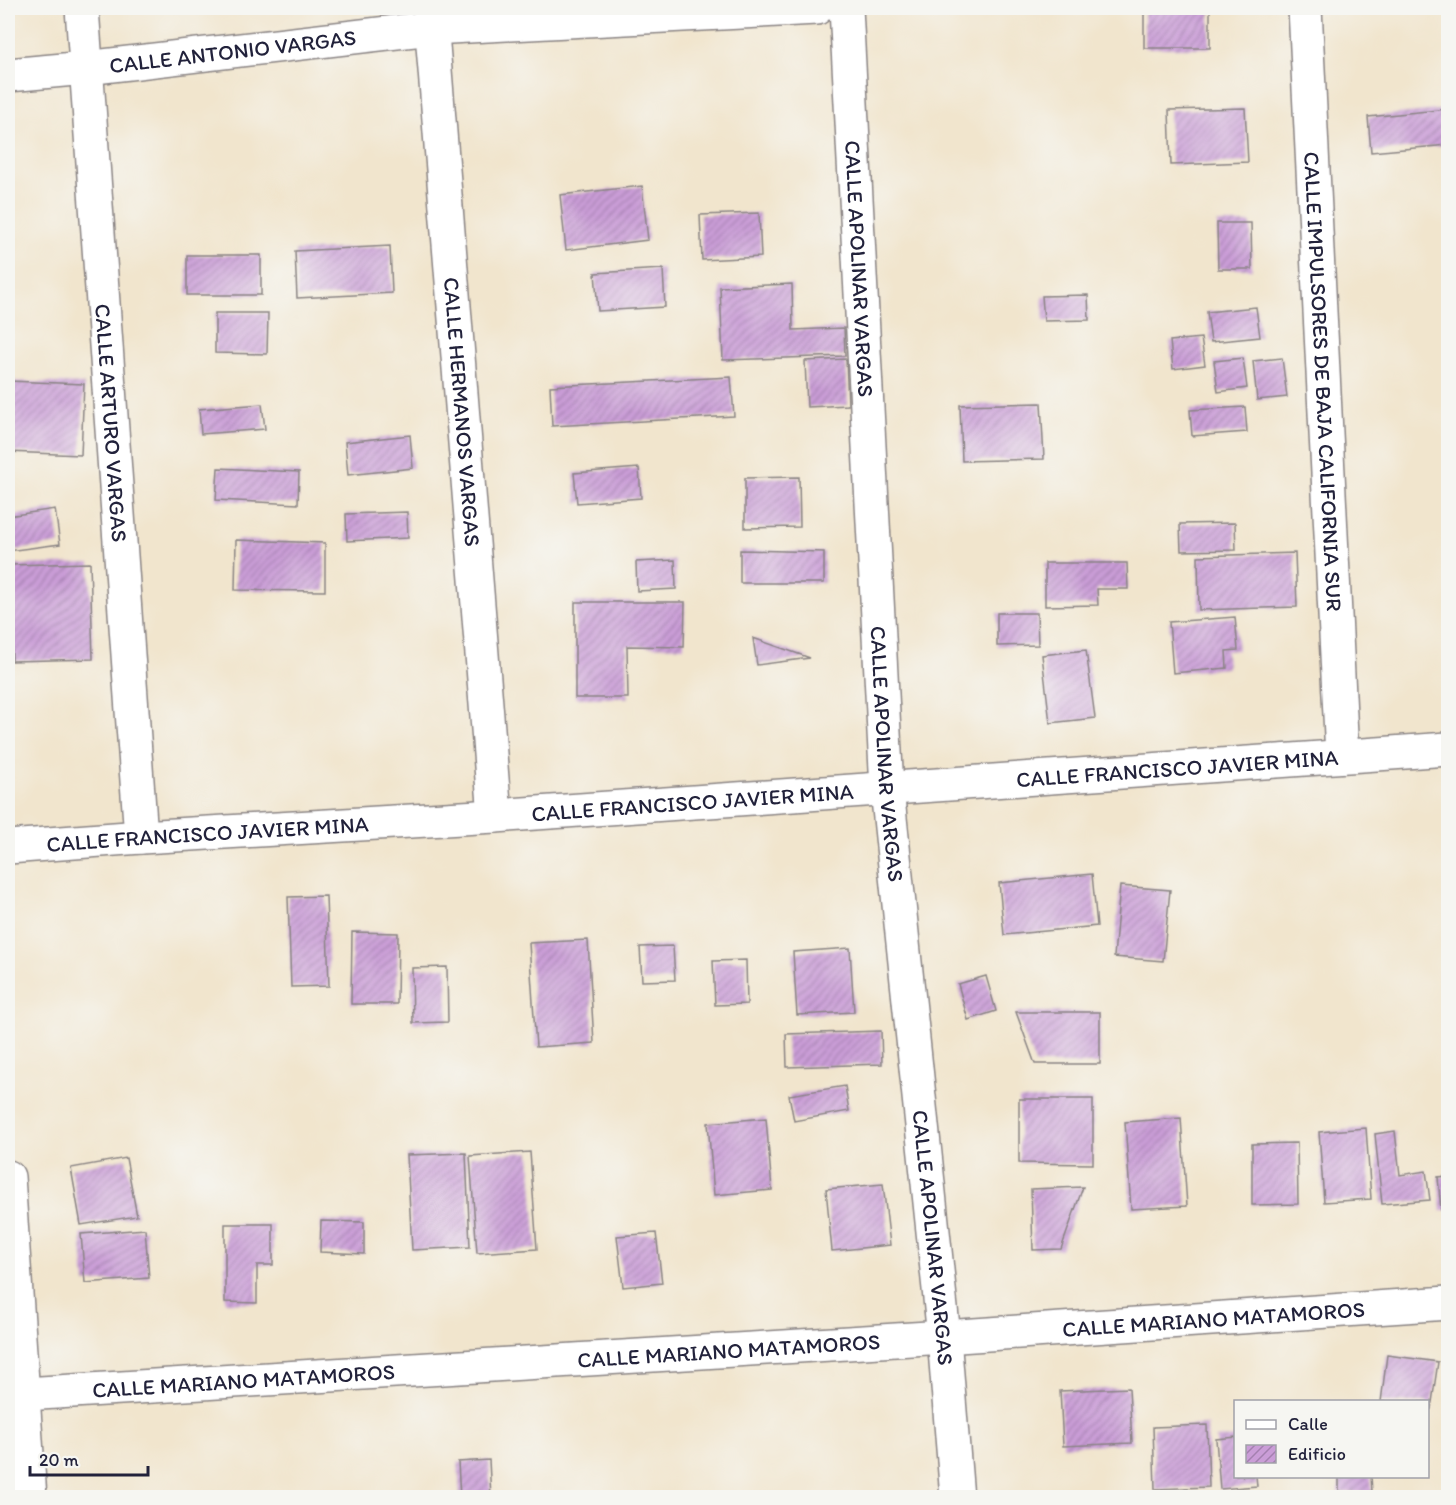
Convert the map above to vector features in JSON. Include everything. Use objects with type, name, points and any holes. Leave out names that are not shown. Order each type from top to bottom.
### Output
[{"type":"street","name":"CALLE ARTURO VARGAS","points":[[82,8],[141,837]]},
{"type":"street","name":"CALLE ANTONIO VARGAS","points":[[8,75],[86,68],[431,18],[817,8]]},
{"type":"street","name":"CALLE APOLINAR VARGAS","points":[[846,8],[887,789],[944,1337],[957,1497]]},
{"type":"street","name":"CALLE IMPULSORES DE BAJA CALIFORNIA SUR","points":[[1305,8],[1342,756]]},
{"type":"street","name":"CALLE HERMANOS VARGAS","points":[[431,18],[495,816]]},
{"type":"street","name":"CALLE FRANCISCO JAVIER MINA","points":[[8,847],[495,816],[1449,749]]},
{"type":"street","points":[[8,1177],[15,1394],[30,1497]]},
{"type":"street","name":"CALLE MARIANO MATAMOROS","points":[[15,1394],[944,1337],[1449,1303]]},
{"type":"building","points":[[1144,8],[1210,8],[1210,48],[1144,48]]},
{"type":"building","points":[[1245,108],[1248,162],[1171,165],[1169,110]]},
{"type":"building","points":[[1448,109],[1448,145],[1371,152],[1368,117]]},
{"type":"building","points":[[642,186],[648,240],[566,250],[560,195]]},
{"type":"building","points":[[759,213],[761,257],[702,260],[700,215]]},
{"type":"building","points":[[1217,223],[1251,223],[1252,269],[1218,269]]},
{"type":"building","points":[[390,246],[392,293],[297,298],[295,251]]},
{"type":"building","points":[[187,255],[261,255],[261,295],[187,295]]},
{"type":"building","points":[[663,269],[665,307],[598,311],[595,273]]},
{"type":"building","points":[[792,284],[793,330],[844,328],[845,356],[723,360],[720,287]]},
{"type":"building","points":[[1088,295],[1089,320],[1044,321],[1042,296]]},
{"type":"building","points":[[1256,307],[1260,337],[1211,342],[1207,312]]},
{"type":"building","points":[[215,313],[268,313],[267,354],[215,353]]},
{"type":"building","points":[[1201,338],[1205,365],[1173,369],[1170,341]]},
{"type":"building","points":[[1243,358],[1247,388],[1218,392],[1214,361]]},
{"type":"building","points":[[1282,358],[1287,397],[1257,400],[1253,361]]},
{"type":"building","points":[[846,359],[848,405],[807,407],[805,361]]},
{"type":"building","points":[[731,377],[734,416],[552,426],[550,386]]},
{"type":"building","points":[[8,381],[84,384],[81,455],[8,452],[10,416],[8,416]]},
{"type":"building","points":[[1041,403],[1044,459],[962,461],[960,405]]},
{"type":"building","points":[[262,404],[265,429],[201,434],[199,409]]},
{"type":"building","points":[[1245,407],[1247,432],[1192,436],[1190,410]]},
{"type":"building","points":[[410,435],[413,468],[348,475],[345,442]]},
{"type":"building","points":[[218,468],[299,472],[298,504],[216,500]]},
{"type":"building","points":[[639,468],[641,498],[577,503],[574,473]]},
{"type":"building","points":[[799,477],[800,527],[745,528],[745,478]]},
{"type":"building","points":[[55,509],[60,544],[8,551],[8,516]]},
{"type":"building","points":[[407,512],[408,538],[347,541],[346,514]]},
{"type":"building","points":[[1235,523],[1236,550],[1181,551],[1180,524]]},
{"type":"building","points":[[236,540],[325,543],[325,591],[235,590]]},
{"type":"building","points":[[740,550],[824,552],[824,583],[740,583]]},
{"type":"building","points":[[1295,553],[1297,607],[1199,610],[1198,556]]},
{"type":"building","points":[[675,560],[676,589],[637,591],[636,562]]},
{"type":"building","points":[[90,563],[93,659],[12,661],[9,565]]},
{"type":"building","points":[[1045,563],[1127,563],[1128,589],[1097,589],[1098,605],[1045,606]]},
{"type":"building","points":[[575,602],[685,602],[684,647],[627,646],[628,698],[575,698]]},
{"type":"building","points":[[997,613],[1037,613],[1038,645],[997,646]]},
{"type":"building","points":[[1235,617],[1238,650],[1226,651],[1227,668],[1173,673],[1169,622]]},
{"type":"building","points":[[753,638],[810,658],[757,665]]},
{"type":"building","points":[[1086,650],[1095,718],[1050,723],[1042,655]]},
{"type":"building","points":[[1092,874],[1097,926],[1004,935],[999,883]]},
{"type":"building","points":[[1120,886],[1170,890],[1163,961],[1114,957]]},
{"type":"building","points":[[326,896],[329,986],[291,987],[288,897]]},
{"type":"building","points":[[352,932],[398,933],[397,1004],[351,1004]]},
{"type":"building","points":[[588,940],[594,1043],[536,1047],[529,943]]},
{"type":"building","points":[[673,946],[675,980],[642,981],[640,947]]},
{"type":"building","points":[[850,948],[854,1012],[797,1015],[793,952]]},
{"type":"building","points":[[746,960],[747,1004],[715,1005],[713,961]]},
{"type":"building","points":[[447,967],[448,1022],[413,1023],[412,968]]},
{"type":"building","points":[[986,976],[996,1011],[968,1020],[958,984]]},
{"type":"building","points":[[1016,1012],[1100,1012],[1100,1064],[1035,1064]]},
{"type":"building","points":[[881,1031],[882,1064],[787,1067],[786,1034]]},
{"type":"building","points":[[845,1086],[849,1111],[794,1121],[789,1095]]},
{"type":"building","points":[[1019,1099],[1093,1099],[1093,1164],[1019,1163]]},
{"type":"building","points":[[766,1118],[772,1190],[714,1195],[708,1123]]},
{"type":"building","points":[[1181,1118],[1187,1206],[1131,1209],[1125,1122]]},
{"type":"building","points":[[1366,1128],[1371,1199],[1324,1202],[1319,1132]]},
{"type":"building","points":[[1395,1131],[1400,1175],[1426,1171],[1430,1200],[1382,1204],[1375,1134]]},
{"type":"building","points":[[1297,1143],[1298,1204],[1252,1205],[1252,1144]]},
{"type":"building","points":[[530,1152],[537,1249],[477,1253],[470,1156]]},
{"type":"building","points":[[466,1153],[470,1247],[412,1250],[407,1155]]},
{"type":"building","points":[[126,1158],[137,1216],[81,1225],[71,1168]]},
{"type":"building","points":[[1448,1176],[1448,1210],[1441,1210],[1438,1177]]},
{"type":"building","points":[[883,1184],[890,1245],[832,1251],[826,1189]]},
{"type":"building","points":[[1083,1187],[1061,1249],[1033,1250],[1031,1189]]},
{"type":"building","points":[[321,1221],[364,1222],[364,1254],[320,1252]]},
{"type":"building","points":[[225,1224],[273,1224],[273,1265],[257,1265],[257,1303],[225,1302]]},
{"type":"building","points":[[145,1229],[149,1278],[85,1283],[81,1234]]},
{"type":"building","points":[[656,1233],[662,1283],[623,1287],[617,1236]]},
{"type":"building","points":[[1387,1355],[1438,1362],[1431,1409],[1429,1409],[1429,1400],[1381,1400]]},
{"type":"building","points":[[1129,1388],[1132,1443],[1063,1446],[1060,1391]]},
{"type":"building","points":[[1207,1425],[1209,1487],[1155,1489],[1153,1427]]},
{"type":"building","points":[[1234,1437],[1234,1478],[1256,1478],[1257,1486],[1220,1489],[1216,1439]]},
{"type":"building","points":[[489,1460],[491,1498],[460,1498],[458,1462]]},
{"type":"building","points":[[1339,1478],[1371,1478],[1372,1492],[1339,1493]]}]
